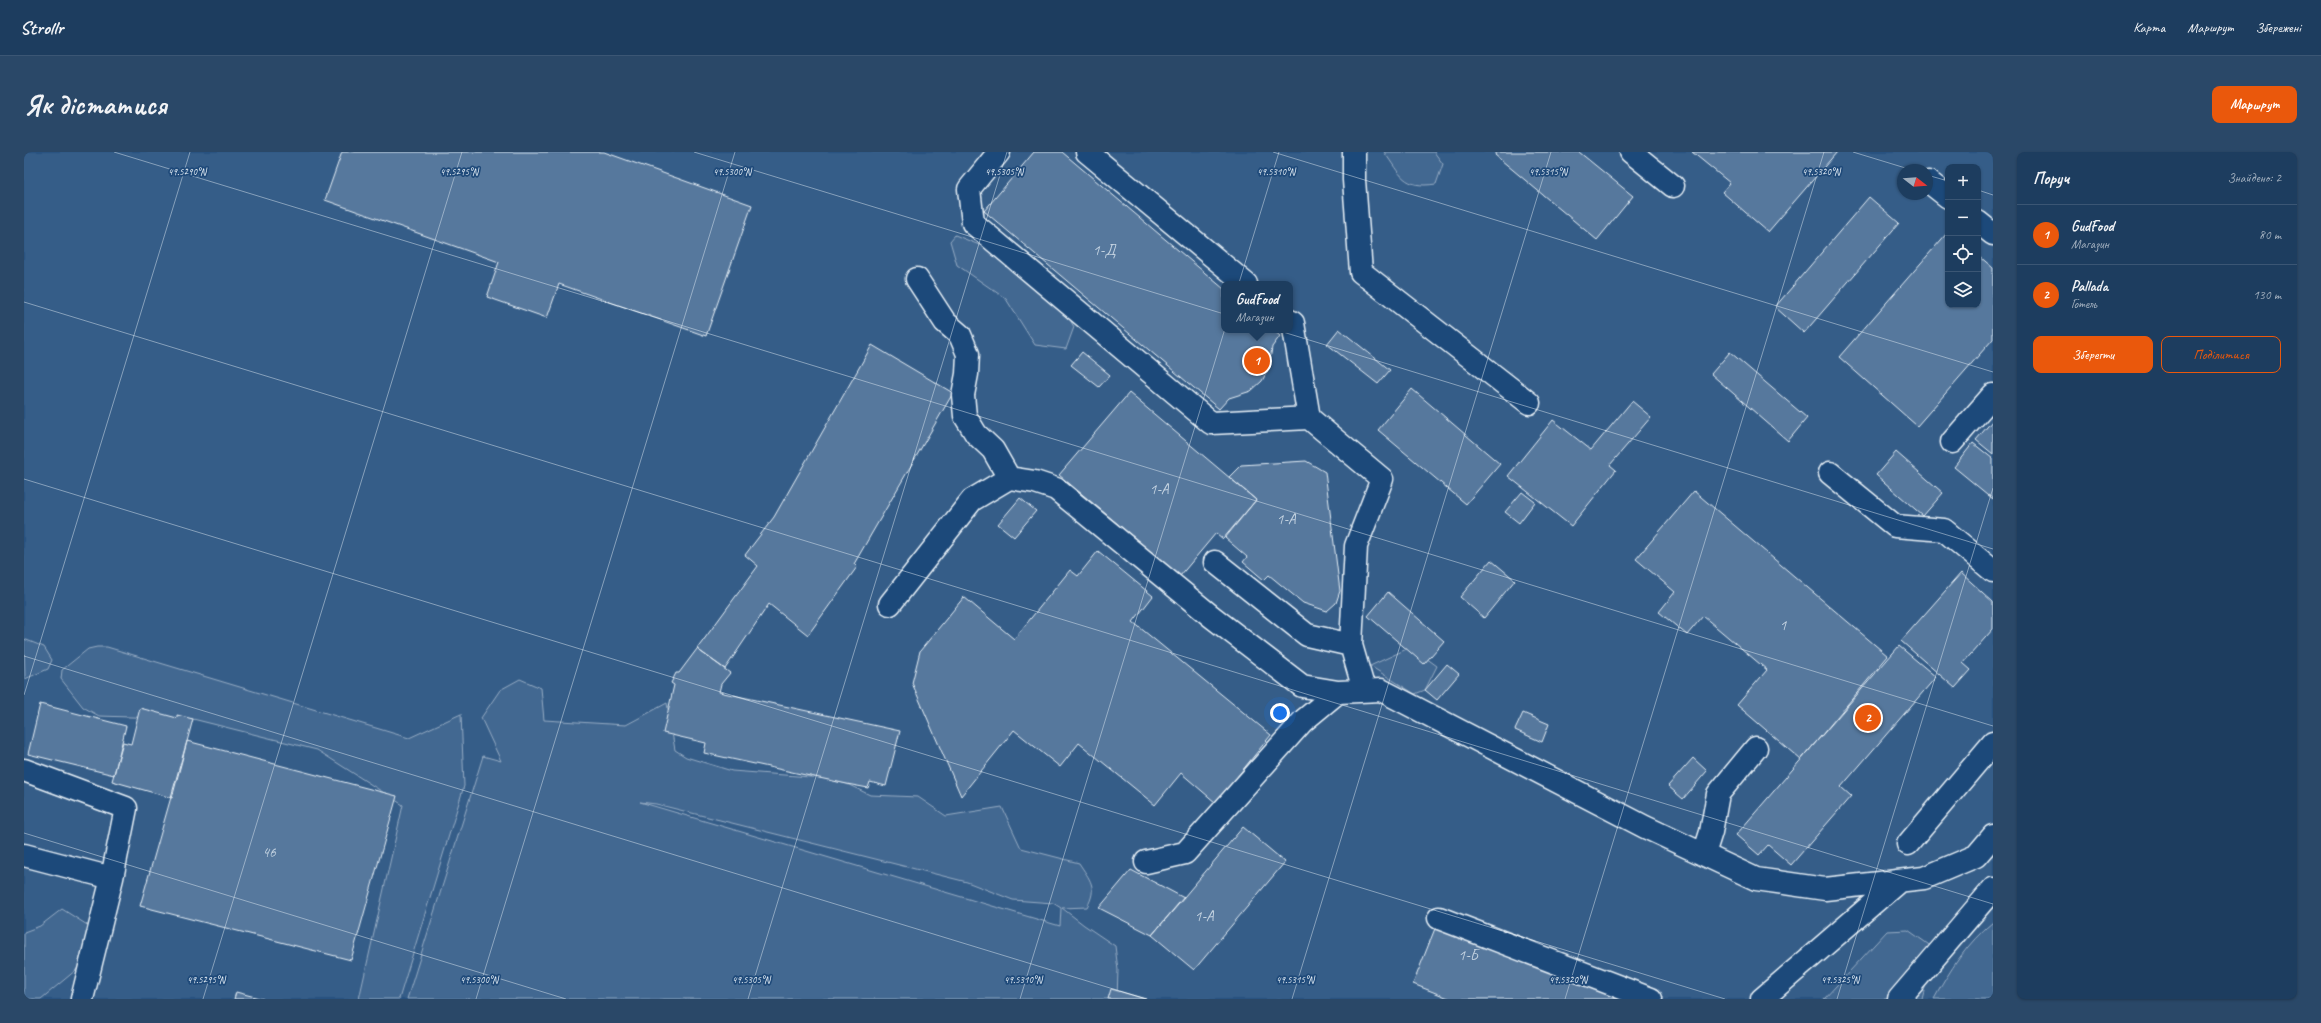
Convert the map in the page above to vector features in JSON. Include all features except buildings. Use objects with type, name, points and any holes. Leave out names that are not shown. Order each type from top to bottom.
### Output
[{"type":"street","points":[[999,152],[969,189],[973,223],[1211,423],[1309,418]]},
{"type":"street","points":[[1087,152],[1242,281]]},
{"type":"street","points":[[1354,152],[1354,180],[1361,272],[1529,404]]},
{"type":"street","points":[[1631,152],[1673,186]]},
{"type":"street","points":[[1933,185],[1945,195]]},
{"type":"street","points":[[1981,224],[1993,234]]},
{"type":"street","points":[[917,279],[945,322],[960,335],[968,354],[967,374],[963,395],[965,416],[976,434],[992,450],[1010,478]]},
{"type":"street","points":[[1293,323],[1309,418],[1382,479],[1356,546],[1351,645],[1364,690]]},
{"type":"street","points":[[1952,442],[1993,395]]},
{"type":"street","points":[[1830,473],[1895,526],[1944,530],[1993,570]]},
{"type":"street","points":[[890,604],[972,500],[1010,478],[1035,482],[1056,490],[1211,616],[1302,686],[1338,692],[1381,690],[1645,828],[1756,879],[1825,889],[1924,878],[1976,856],[1993,836]]},
{"type":"street","points":[[1215,562],[1307,636],[1351,645]]},
{"type":"street","points":[[1146,862],[1184,853],[1303,721],[1338,692]]},
{"type":"street","points":[[1908,844],[1993,743]]},
{"type":"street","points":[[1704,854],[1711,832],[1718,794],[1756,748]]},
{"type":"street","points":[[24,770],[126,808],[112,878],[82,999]]},
{"type":"street","points":[[24,855],[112,878]]},
{"type":"street","points":[[1762,999],[1899,881]]},
{"type":"street","points":[[1899,999],[1993,889]]},
{"type":"street","points":[[1439,918],[1651,999]]},
{"type":"shaded area","points":[[24,152],[1993,152],[1993,999],[24,999]]},
{"type":"shaded area","points":[[1384,152],[1434,152],[1443,164],[1436,184],[1425,185],[1410,182],[1399,174]]},
{"type":"shaded area","points":[[955,235],[989,249],[1067,314],[1074,327],[1066,349],[1035,345],[1006,299],[957,265],[950,241]]},
{"type":"shaded area","points":[[24,639],[44,647],[52,660],[48,669],[25,679]]},
{"type":"shaded area","points":[[107,647],[409,738],[461,714],[464,786],[399,999],[359,999],[403,805],[317,750],[193,719],[99,716],[83,707],[61,679],[62,670],[88,649]]},
{"type":"shaded area","points":[[1411,647],[1437,666],[1425,690],[1415,694],[1370,666]]},
{"type":"shaded area","points":[[520,679],[541,688],[544,720],[626,725],[667,703],[675,750],[686,757],[732,771],[823,778],[847,784],[870,795],[918,797],[946,816],[1002,807],[1021,848],[1079,863],[1089,879],[1092,894],[1087,907],[1062,908],[1115,946],[1118,970],[1117,999],[407,999],[483,756],[501,761],[481,718],[500,690]],"holes":[[[640,802],[656,804],[967,882],[1013,900],[1053,903],[1061,908],[1060,926]]]},
{"type":"shaded area","points":[[62,909],[92,928],[88,954],[76,970],[41,999],[24,999],[24,932],[40,926]]},
{"type":"shaded area","points":[[1993,922],[1993,999],[1934,999],[1946,978],[1967,948]]},
{"type":"shaded area","points":[[1908,930],[1935,949],[1922,999],[1824,999],[1887,931]]},
{"type":"place","name":"GudFood","points":[[1257,361]]},
{"type":"place","name":"Pallada","points":[[1868,718]]}]
